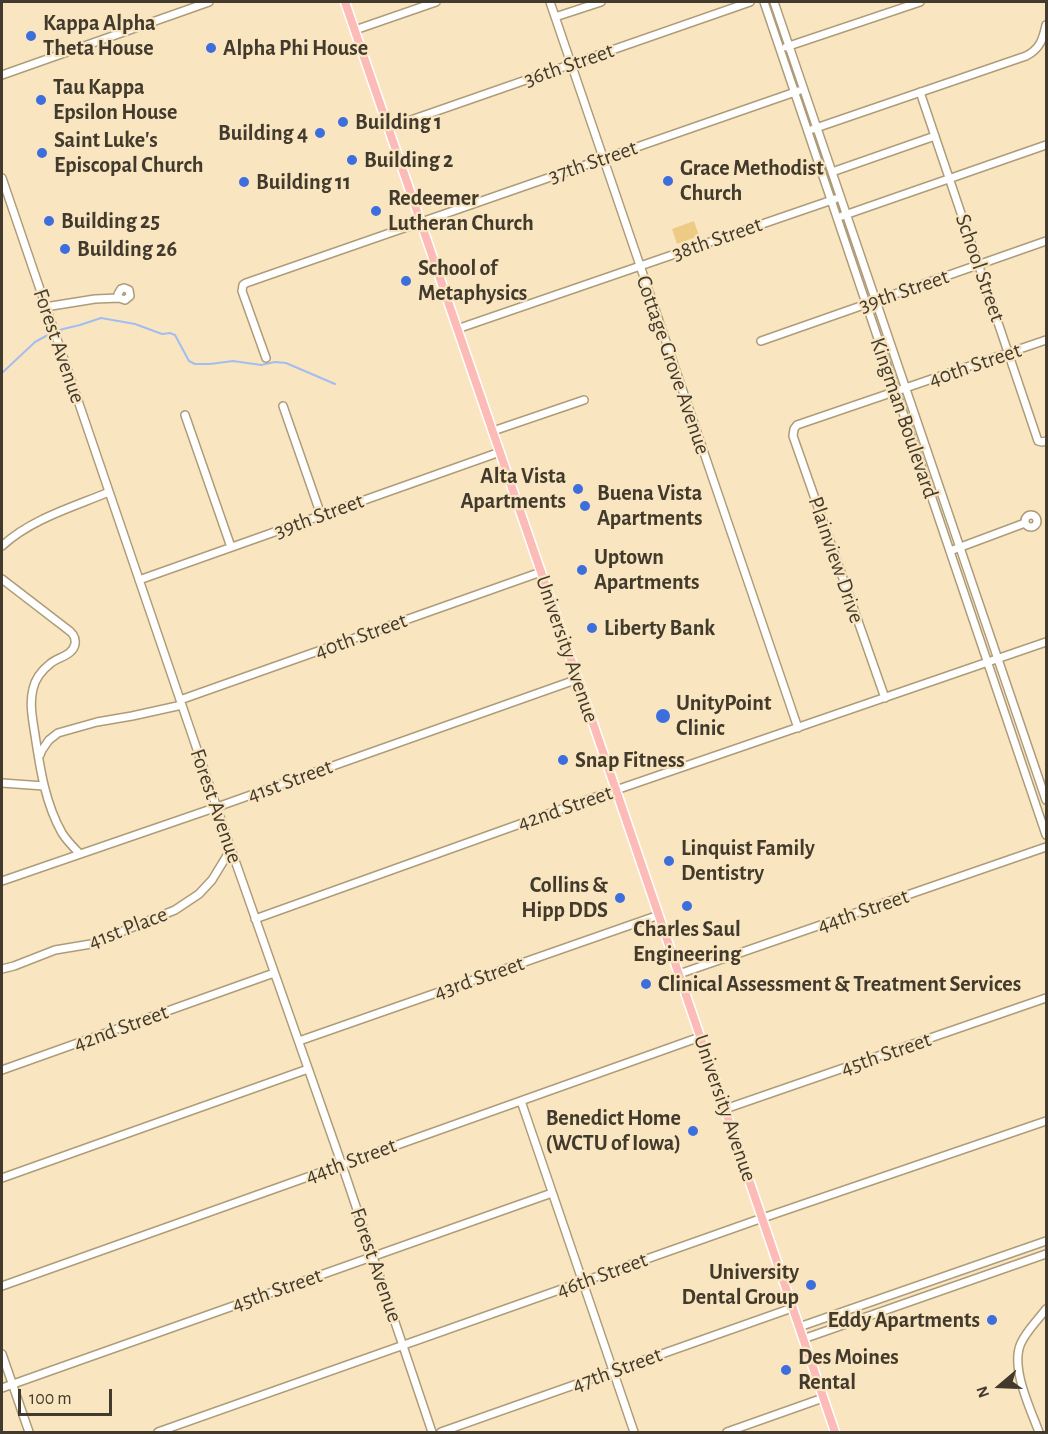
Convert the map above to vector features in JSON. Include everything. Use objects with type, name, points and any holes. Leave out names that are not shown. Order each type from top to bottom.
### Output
[{"type":"main road","name":"University Avenue","points":[[345,2],[835,1432]]},
{"type":"street","points":[[2,75],[209,2]]},
{"type":"street","points":[[355,30],[436,2]]},
{"type":"street","name":"Cottage Grove Avenue","points":[[550,2],[798,728]]},
{"type":"street","points":[[555,17],[601,2]]},
{"type":"street","name":"36th Street","points":[[388,128],[750,2]]},
{"type":"street","name":"Kingman Boulevard","points":[[764,2],[1047,834]]},
{"type":"street","name":"Kingman Boulevard","points":[[774,2],[960,547],[1044,784],[1047,800]]},
{"type":"street","points":[[780,50],[920,2]]},
{"type":"street","points":[[807,131],[1031,54],[1043,40],[1047,25]]},
{"type":"street","name":"37th Street","points":[[266,358],[242,291],[243,285],[247,282],[804,89]]},
{"type":"street","name":"School Street","points":[[920,92],[1038,441],[1044,442]]},
{"type":"street","points":[[831,172],[935,136]]},
{"type":"street","points":[[837,218],[1047,145]]},
{"type":"street","name":"Forest Avenue","points":[[2,178],[432,1432]]},
{"type":"street","name":"38th Street","points":[[458,329],[840,197]]},
{"type":"street","name":"39th Street","points":[[761,341],[1047,242]]},
{"type":"street","points":[[45,307],[95,299],[119,298]]},
{"type":"street","name":"40th Street","points":[[801,424],[1047,340]]},
{"type":"street","points":[[493,431],[584,400]]},
{"type":"street","points":[[283,406],[321,515]]},
{"type":"street","points":[[185,415],[231,547]]},
{"type":"street","name":"Plainview Drive","points":[[801,424],[794,429],[793,436],[885,698]]},
{"type":"street","name":"39th Street","points":[[139,580],[500,452]]},
{"type":"street","points":[[2,546],[37,522],[109,492]]},
{"type":"street","points":[[950,551],[1025,523]]},
{"type":"street","name":"40th Street","points":[[39,758],[49,740],[65,731],[181,702],[541,572]]},
{"type":"street","points":[[2,579],[73,633],[75,637],[74,648],[41,672],[32,690],[31,706],[44,786],[61,831],[80,854]]},
{"type":"street","name":"42nd Street","points":[[255,919],[616,790],[1047,642]]},
{"type":"street","name":"41st Street","points":[[2,881],[578,679]]},
{"type":"street","points":[[2,783],[44,786]]},
{"type":"street","points":[[1031,789],[1044,784]]},
{"type":"street","name":"44th Street","points":[[679,974],[1047,847]]},
{"type":"street","name":"41st Place","points":[[2,969],[55,950],[91,944],[175,910],[192,900],[206,887],[231,849]]},
{"type":"street","name":"43rd Street","points":[[298,1041],[658,915]]},
{"type":"street","name":"42nd Street","points":[[2,1071],[274,973]]},
{"type":"street","name":"45th Street","points":[[725,1109],[1047,998]]},
{"type":"street","name":"44th Street","points":[[2,1286],[700,1037]]},
{"type":"street","points":[[2,1178],[308,1069]]},
{"type":"street","points":[[521,1101],[634,1432]]},
{"type":"street","name":"46th Street","points":[[158,1432],[1047,1121]]},
{"type":"street","name":"45th Street","points":[[2,1388],[552,1193]]},
{"type":"street","points":[[799,1327],[1047,1241]]},
{"type":"street","points":[[803,1339],[1047,1254]]},
{"type":"street","name":"47th Street","points":[[441,1432],[792,1308]]},
{"type":"street","points":[[1039,1432],[1018,1373],[1017,1354],[1026,1334],[1047,1309]]},
{"type":"street","points":[[2,1354],[29,1432]]},
{"type":"street","points":[[727,1432],[823,1398]]},
{"type":"shaded area","points":[[694,221],[699,236],[677,244],[672,229]]},
{"type":"waterway","points":[[2,373],[35,342],[63,329],[101,318],[135,324],[162,334],[175,335],[189,361],[195,364],[233,361],[261,365],[275,362],[286,363],[335,384]]},
{"type":"place","name":"Kappa Alpha Theta House","points":[[31,36]]},
{"type":"place","name":"Alpha Phi House","points":[[211,48]]},
{"type":"place","name":"Tau Kappa Epsilon House","points":[[41,100]]},
{"type":"place","name":"Building 1","points":[[343,122]]},
{"type":"place","name":"Building 4","points":[[320,133]]},
{"type":"place","name":"Saint Luke's Episcopal Church","points":[[42,153]]},
{"type":"place","name":"Building 2","points":[[352,160]]},
{"type":"place","name":"Grace Methodist Church","points":[[668,181]]},
{"type":"place","name":"Building 11","points":[[244,182]]},
{"type":"place","name":"Redeemer Lutheran Church","points":[[376,211]]},
{"type":"place","name":"Building 25","points":[[49,221]]},
{"type":"place","name":"Building 26","points":[[65,249]]},
{"type":"place","name":"School of Metaphysics","points":[[406,281]]},
{"type":"place","name":"Alta Vista Apartments","points":[[578,489]]},
{"type":"place","name":"Buena Vista Apartments","points":[[585,506]]},
{"type":"place","name":"Uptown Apartments","points":[[582,570]]},
{"type":"place","name":"Liberty Bank","points":[[592,628]]},
{"type":"place","name":"UnityPoint Clinic","points":[[663,716]]},
{"type":"place","name":"Snap Fitness","points":[[563,760]]},
{"type":"place","name":"Linquist Family Dentistry","points":[[669,861]]},
{"type":"place","name":"Collins & Hipp DDS","points":[[620,898]]},
{"type":"place","name":"Charles Saul Engineering","points":[[687,906]]},
{"type":"place","name":"Clinical Assessment & Treatment Services","points":[[646,984]]},
{"type":"place","name":"Benedict Home (WCTU of Iowa)","points":[[693,1131]]},
{"type":"place","name":"University Dental Group","points":[[811,1285]]},
{"type":"place","name":"Eddy Apartments","points":[[992,1320]]},
{"type":"place","name":"Des Moines Rental","points":[[786,1370]]}]
